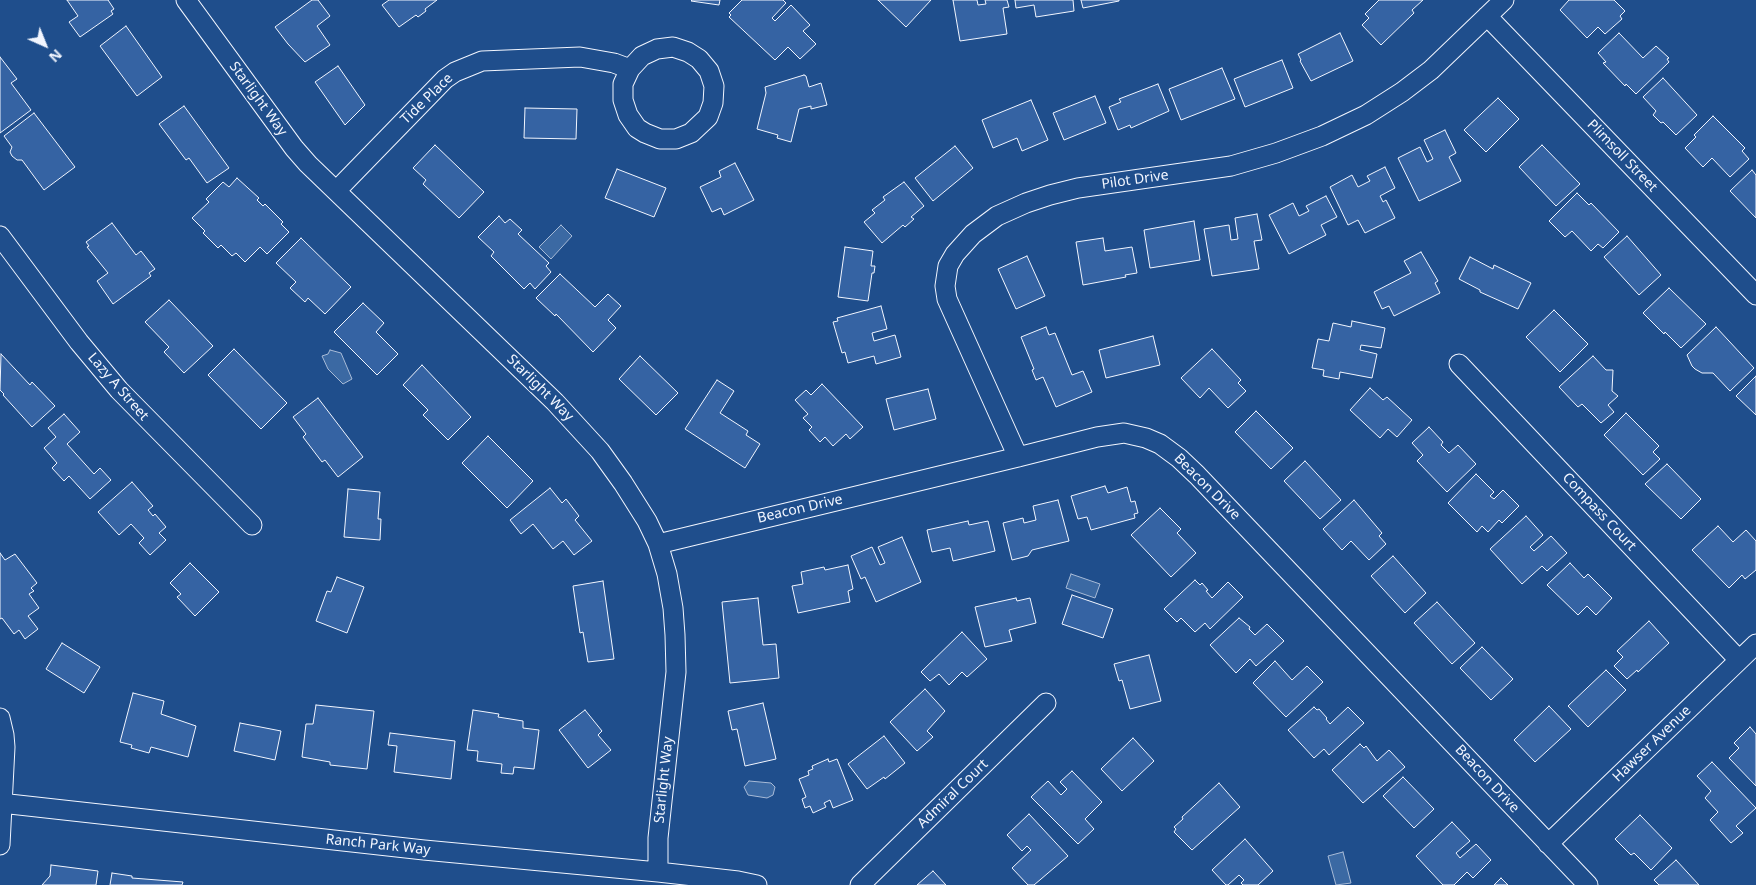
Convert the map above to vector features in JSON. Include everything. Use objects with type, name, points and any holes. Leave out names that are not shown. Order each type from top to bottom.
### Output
[{"type":"street","name":"Starlight Way","points":[[186,0],[294,148],[308,164],[555,402],[600,451],[635,502],[658,544],[667,574],[673,608],[676,672],[658,838],[658,872]]},
{"type":"street","name":"Pilot Drive","points":[[1018,457],[947,299],[945,286],[948,266],[955,254],[973,234],[997,216],[1050,195],[1078,188],[1230,166],[1276,153],[1322,136],[1366,115],[1402,92],[1431,70],[1504,0]]},
{"type":"street","name":"Plimsoll Street","points":[[1487,16],[1756,295]]},
{"type":"street","points":[[673,47],[688,52],[699,59],[709,71],[714,86],[713,102],[708,117],[691,133],[676,139],[660,139],[645,133],[637,128],[628,115],[623,100],[623,84],[630,69],[642,56],[657,49],[673,47]]},
{"type":"street","name":"Tide Place","points":[[337,190],[434,89],[455,72],[482,61],[580,57],[614,63],[630,69]]},
{"type":"street","name":"Lazy A Street","points":[[0,236],[79,342],[119,390],[252,525]]},
{"type":"street","name":"Compass Court","points":[[1459,364],[1739,660]]},
{"type":"street","name":"Beacon Drive","points":[[658,544],[1018,457],[1097,436],[1136,435],[1160,444],[1197,475],[1588,885]]},
{"type":"street","name":"Hawser Avenue","points":[[1548,844],[1756,644]]},
{"type":"street","name":"Admiral Court","points":[[860,885],[1046,703]]},
{"type":"street","points":[[0,718],[5,747],[0,845]]},
{"type":"street","name":"Ranch Park Way","points":[[1,803],[424,850],[658,872],[757,885]]},
{"type":"water","points":[[561,225],[572,236],[551,259],[539,247]]},
{"type":"water","points":[[330,350],[341,353],[352,379],[343,384],[328,369],[322,356],[328,354]]},
{"type":"water","points":[[1071,574],[1100,584],[1095,598],[1066,588]]},
{"type":"water","points":[[749,781],[771,783],[775,787],[773,795],[767,798],[748,795],[744,787]]},
{"type":"water","points":[[1343,852],[1351,883],[1336,885],[1328,856]]},
{"type":"building","points":[[67,0],[108,0],[114,9],[111,11],[113,14],[80,37],[69,22],[78,16]]},
{"type":"building","points":[[312,0],[318,0],[330,16],[317,26],[330,45],[305,62],[275,27]]},
{"type":"building","points":[[389,0],[437,0],[418,17],[416,15],[399,27],[382,5]]},
{"type":"building","points":[[692,0],[720,0],[719,5]]},
{"type":"building","points":[[742,0],[783,0],[786,3],[772,18],[775,21],[791,5],[810,25],[803,31],[816,44],[800,59],[788,47],[775,60],[729,17],[731,15],[729,13]]},
{"type":"building","points":[[878,0],[931,0],[906,27]]},
{"type":"building","points":[[953,0],[977,0],[978,5],[986,4],[985,0],[1007,0],[1009,7],[1003,8],[1007,34],[960,41]]},
{"type":"building","points":[[1015,0],[1073,0],[1074,11],[1036,17],[1034,5],[1016,8]]},
{"type":"building","points":[[1081,0],[1119,0],[1119,1],[1083,8]]},
{"type":"building","points":[[1379,0],[1423,0],[1412,10],[1414,13],[1381,45],[1362,25],[1369,18],[1365,14]]},
{"type":"building","points":[[1569,0],[1614,0],[1625,11],[1620,16],[1622,19],[1605,34],[1598,27],[1587,38],[1560,10]]},
{"type":"building","points":[[126,26],[162,77],[137,96],[100,46]]},
{"type":"building","points":[[1340,33],[1353,61],[1311,81],[1298,54]]},
{"type":"building","points":[[1619,33],[1643,58],[1656,46],[1669,58],[1667,59],[1669,62],[1636,94],[1626,84],[1625,86],[1603,63],[1606,62],[1598,53]]},
{"type":"building","points":[[0,57],[17,79],[11,83],[31,110],[0,133]]},
{"type":"building","points":[[1282,60],[1293,88],[1245,107],[1234,79]]},
{"type":"building","points":[[338,66],[365,105],[345,125],[315,82]]},
{"type":"building","points":[[1222,68],[1235,99],[1181,120],[1169,89]]},
{"type":"building","points":[[804,75],[809,87],[821,83],[827,105],[811,109],[811,106],[799,109],[791,142],[777,138],[778,135],[757,129],[766,93],[765,87]]},
{"type":"building","points":[[1663,78],[1697,115],[1676,135],[1653,115],[1656,111],[1643,97]]},
{"type":"building","points":[[1158,84],[1169,111],[1131,128],[1130,125],[1118,130],[1109,107],[1121,102],[1119,99]]},
{"type":"building","points":[[1095,96],[1106,123],[1064,140],[1053,113]]},
{"type":"building","points":[[1498,98],[1519,119],[1486,152],[1464,130]]},
{"type":"building","points":[[1031,100],[1048,140],[1022,151],[1017,138],[993,148],[982,120]]},
{"type":"building","points":[[184,106],[229,168],[207,183],[189,158],[186,160],[159,124]]},
{"type":"building","points":[[525,108],[577,109],[576,139],[524,138]]},
{"type":"building","points":[[34,113],[75,167],[44,190],[22,160],[17,160],[12,156],[10,152],[12,147],[4,136]]},
{"type":"building","points":[[1713,116],[1745,148],[1742,151],[1749,159],[1730,177],[1712,158],[1703,167],[1685,148],[1696,137],[1694,135]]},
{"type":"building","points":[[1445,130],[1456,153],[1449,157],[1461,181],[1419,201],[1398,158],[1420,147],[1427,162],[1433,159],[1424,140]]},
{"type":"building","points":[[435,145],[484,192],[459,218],[423,184],[426,180],[413,168]]},
{"type":"building","points":[[1542,145],[1580,184],[1556,206],[1519,167]]},
{"type":"building","points":[[955,146],[973,168],[933,201],[915,178]]},
{"type":"building","points":[[735,163],[754,200],[724,215],[721,208],[712,212],[700,187],[721,177],[719,171]]},
{"type":"building","points":[[1385,167],[1395,188],[1380,196],[1383,202],[1386,200],[1395,218],[1365,233],[1358,220],[1348,225],[1330,187],[1352,175],[1358,187],[1370,181],[1367,176]]},
{"type":"building","points":[[617,169],[666,188],[654,217],[605,198]]},
{"type":"building","points":[[1752,170],[1756,175],[1756,218],[1730,191]]},
{"type":"building","points":[[237,178],[259,198],[257,200],[263,206],[265,204],[283,222],[281,224],[289,232],[267,254],[260,247],[245,262],[236,253],[232,256],[221,245],[218,248],[203,233],[205,231],[192,218],[209,202],[206,199],[223,182],[229,187]]},
{"type":"building","points":[[904,182],[924,206],[911,217],[914,219],[905,227],[903,225],[882,243],[864,222],[875,213],[872,210],[885,200],[883,197]]},
{"type":"building","points":[[1577,193],[1589,205],[1591,203],[1619,232],[1603,248],[1598,244],[1591,251],[1572,231],[1565,237],[1549,221]]},
{"type":"building","points":[[1326,196],[1337,217],[1321,225],[1326,235],[1289,254],[1269,215],[1293,203],[1299,216],[1309,211],[1306,206]]},
{"type":"building","points":[[1257,214],[1262,240],[1254,241],[1259,269],[1212,276],[1204,229],[1229,225],[1231,240],[1238,239],[1235,218]]},
{"type":"building","points":[[499,216],[505,223],[510,219],[522,230],[518,234],[549,263],[546,266],[551,272],[535,289],[530,283],[524,289],[491,256],[494,252],[478,237]]},
{"type":"building","points":[[1194,221],[1200,260],[1150,268],[1144,230]]},
{"type":"building","points":[[112,223],[136,255],[141,251],[155,269],[149,273],[151,276],[113,304],[97,281],[108,273],[87,247],[89,246],[86,242]]},
{"type":"building","points":[[1627,236],[1661,275],[1639,295],[1604,257]]},
{"type":"building","points":[[301,238],[351,287],[325,314],[308,298],[305,302],[290,288],[296,282],[276,263]]},
{"type":"building","points":[[1103,238],[1105,251],[1132,247],[1137,273],[1125,275],[1126,277],[1083,285],[1076,242]]},
{"type":"building","points":[[845,247],[873,251],[871,266],[875,266],[874,273],[872,273],[868,301],[838,297]]},
{"type":"building","points":[[1421,252],[1438,281],[1435,283],[1440,293],[1394,316],[1389,306],[1382,309],[1374,292],[1411,273],[1404,261]]},
{"type":"building","points":[[1027,256],[1045,296],[1016,309],[998,269]]},
{"type":"building","points":[[1470,257],[1493,269],[1494,265],[1531,283],[1518,309],[1480,292],[1480,290],[1459,279]]},
{"type":"building","points":[[560,274],[595,307],[608,294],[621,306],[608,320],[616,328],[593,352],[556,314],[555,316],[536,298]]},
{"type":"building","points":[[1669,288],[1706,324],[1681,348],[1643,313]]},
{"type":"building","points":[[169,300],[213,346],[184,373],[164,352],[169,347],[145,322]]},
{"type":"building","points":[[363,303],[384,323],[376,332],[398,354],[377,375],[334,332]]},
{"type":"building","points":[[881,306],[887,329],[872,333],[874,341],[895,335],[901,357],[876,364],[874,356],[848,363],[845,352],[842,353],[833,322],[838,321],[837,318]]},
{"type":"building","points":[[1554,310],[1588,344],[1560,372],[1526,337]]},
{"type":"building","points":[[1352,321],[1385,328],[1381,348],[1361,345],[1360,350],[1377,354],[1372,378],[1340,372],[1339,379],[1323,376],[1324,370],[1312,368],[1318,339],[1329,341],[1333,323],[1351,327]]},
{"type":"building","points":[[1046,327],[1049,335],[1055,333],[1072,375],[1083,371],[1092,392],[1056,407],[1043,377],[1036,380],[1032,370],[1034,369],[1021,337]]},
{"type":"building","points":[[1716,327],[1754,368],[1730,391],[1713,373],[1702,373],[1695,369],[1687,355]]},
{"type":"building","points":[[1153,336],[1160,365],[1106,378],[1099,350]]},
{"type":"building","points":[[234,349],[287,403],[261,429],[208,375]]},
{"type":"building","points":[[1212,349],[1241,380],[1238,383],[1246,391],[1228,408],[1209,388],[1200,398],[1181,378]]},
{"type":"building","points":[[1,354],[30,385],[32,382],[55,406],[32,427],[0,390]]},
{"type":"building","points":[[640,356],[678,393],[656,415],[619,379]]},
{"type":"building","points":[[1593,356],[1606,370],[1613,370],[1612,391],[1618,396],[1608,405],[1614,412],[1601,423],[1582,404],[1578,407],[1559,387]]},
{"type":"building","points":[[422,365],[471,417],[448,440],[423,415],[428,410],[403,385]]},
{"type":"building","points":[[1756,376],[1756,415],[1736,396]]},
{"type":"building","points":[[717,380],[734,391],[720,413],[748,431],[746,435],[760,444],[745,468],[685,429]]},
{"type":"building","points":[[822,384],[863,427],[850,439],[846,434],[833,446],[825,437],[820,442],[809,430],[812,427],[803,418],[808,414],[795,400],[806,390],[811,395]]},
{"type":"building","points":[[1370,388],[1383,400],[1387,397],[1412,420],[1397,437],[1388,429],[1380,438],[1350,410]]},
{"type":"building","points":[[928,389],[936,419],[894,430],[886,399]]},
{"type":"building","points":[[318,398],[363,457],[338,477],[325,460],[322,462],[303,437],[306,434],[293,417]]},
{"type":"building","points":[[1256,411],[1293,448],[1271,469],[1235,432]]},
{"type":"building","points":[[1626,413],[1659,446],[1653,452],[1660,459],[1643,475],[1604,435]]},
{"type":"building","points":[[64,414],[80,432],[67,444],[94,474],[100,468],[111,480],[90,499],[69,476],[64,481],[52,468],[57,463],[44,448],[56,437],[48,428]]},
{"type":"building","points":[[1429,427],[1443,442],[1441,445],[1449,453],[1458,445],[1476,464],[1447,492],[1417,461],[1423,455],[1412,443]]},
{"type":"building","points":[[488,436],[533,481],[507,508],[462,463]]},
{"type":"building","points":[[1305,461],[1341,500],[1320,519],[1284,481]]},
{"type":"building","points":[[1667,464],[1701,499],[1681,519],[1645,484]]},
{"type":"building","points":[[1476,474],[1494,492],[1490,496],[1494,499],[1503,490],[1519,506],[1502,523],[1499,520],[1488,532],[1482,526],[1477,532],[1448,503]]},
{"type":"building","points":[[132,482],[153,506],[148,510],[153,516],[155,514],[166,527],[159,533],[166,540],[150,555],[139,543],[144,538],[131,524],[119,535],[98,512]]},
{"type":"building","points":[[1105,486],[1108,493],[1127,487],[1131,502],[1135,501],[1138,513],[1134,514],[1135,518],[1091,530],[1087,517],[1078,519],[1071,496]]},
{"type":"building","points":[[550,488],[562,503],[566,499],[579,516],[575,520],[592,541],[574,555],[563,541],[553,549],[533,524],[521,534],[510,520]]},
{"type":"building","points":[[348,489],[380,492],[378,519],[381,519],[380,540],[344,537]]},
{"type":"building","points":[[1058,500],[1069,541],[1032,550],[1028,556],[1012,560],[1003,523],[1023,518],[1024,523],[1036,520],[1033,506]]},
{"type":"building","points":[[1354,500],[1382,533],[1379,536],[1386,544],[1369,560],[1351,541],[1342,550],[1323,529]]},
{"type":"building","points":[[1160,508],[1181,529],[1177,533],[1196,553],[1171,577],[1131,535]]},
{"type":"building","points":[[1526,516],[1543,535],[1530,547],[1534,551],[1551,536],[1567,553],[1547,571],[1542,566],[1522,584],[1490,549]]},
{"type":"building","points":[[968,521],[969,525],[988,521],[995,551],[953,561],[950,548],[932,552],[927,530]]},
{"type":"building","points":[[1718,526],[1733,542],[1746,530],[1756,541],[1756,570],[1745,579],[1742,575],[1729,588],[1692,550]]},
{"type":"building","points":[[902,537],[921,582],[876,602],[865,577],[861,579],[851,556],[872,547],[880,565],[885,563],[878,547]]},
{"type":"building","points":[[0,553],[5,560],[15,554],[37,583],[31,588],[34,591],[29,594],[39,608],[28,616],[38,629],[25,639],[19,630],[14,634],[2,618],[0,619]]},
{"type":"building","points":[[1393,556],[1426,593],[1405,613],[1371,576]]},
{"type":"building","points":[[190,563],[219,592],[195,616],[177,597],[181,594],[170,583]]},
{"type":"building","points":[[1570,563],[1584,578],[1588,574],[1612,598],[1596,615],[1587,606],[1578,615],[1547,585]]},
{"type":"building","points":[[848,565],[853,589],[848,591],[850,602],[798,613],[792,586],[803,584],[801,572],[824,567],[825,570]]},
{"type":"building","points":[[337,577],[364,587],[347,633],[316,621],[327,591],[331,592]]},
{"type":"building","points":[[1195,580],[1200,585],[1202,583],[1212,598],[1228,582],[1243,597],[1210,629],[1205,623],[1195,632],[1181,618],[1177,622],[1164,609]]},
{"type":"building","points":[[603,581],[614,659],[588,662],[583,632],[580,633],[573,586]]},
{"type":"building","points":[[1072,595],[1113,609],[1103,638],[1062,624]]},
{"type":"building","points":[[758,598],[763,645],[776,644],[779,678],[730,683],[722,602]]},
{"type":"building","points":[[1016,598],[1017,601],[1030,598],[1036,623],[1009,630],[1012,641],[985,647],[975,607]]},
{"type":"building","points":[[1437,602],[1475,643],[1452,664],[1414,623]]},
{"type":"building","points":[[1239,618],[1250,627],[1249,629],[1255,635],[1267,624],[1284,641],[1256,666],[1250,659],[1236,673],[1210,645]]},
{"type":"building","points":[[1649,621],[1669,643],[1638,672],[1637,670],[1627,679],[1614,666],[1623,657],[1617,651]]},
{"type":"building","points":[[962,632],[987,659],[967,677],[962,672],[949,685],[939,674],[930,681],[921,672]]},
{"type":"building","points":[[62,643],[100,667],[84,693],[46,669]]},
{"type":"building","points":[[1482,647],[1513,679],[1491,700],[1460,668]]},
{"type":"building","points":[[1149,655],[1161,701],[1130,709],[1122,680],[1119,681],[1114,664]]},
{"type":"building","points":[[1275,661],[1292,680],[1307,666],[1323,682],[1286,717],[1253,683]]},
{"type":"building","points":[[1606,670],[1626,690],[1588,727],[1568,706]]},
{"type":"building","points":[[925,689],[945,711],[927,731],[933,737],[917,751],[890,722]]},
{"type":"building","points":[[133,693],[164,701],[161,714],[196,726],[188,757],[151,747],[149,753],[131,748],[132,745],[120,742]]},
{"type":"building","points":[[763,703],[776,759],[745,766],[737,729],[732,730],[728,711]]},
{"type":"building","points":[[316,705],[374,711],[367,769],[330,765],[330,762],[302,757],[306,724],[313,724]]},
{"type":"building","points":[[1549,706],[1571,729],[1535,762],[1514,740]]},
{"type":"building","points":[[1314,707],[1317,710],[1319,709],[1330,724],[1348,707],[1364,723],[1329,755],[1324,749],[1314,758],[1288,730]]},
{"type":"building","points":[[473,710],[499,714],[498,717],[523,721],[523,728],[539,730],[534,769],[514,767],[513,774],[501,773],[502,764],[477,761],[478,751],[467,750]]},
{"type":"building","points":[[585,710],[602,731],[598,735],[611,750],[588,768],[559,730]]},
{"type":"building","points":[[240,723],[281,731],[275,760],[234,751]]},
{"type":"building","points":[[1750,727],[1756,734],[1756,786],[1729,758],[1739,748],[1734,743]]},
{"type":"building","points":[[390,733],[455,741],[451,779],[394,772],[397,746],[388,745]]},
{"type":"building","points":[[884,736],[905,763],[885,779],[884,777],[867,789],[848,764]]},
{"type":"building","points":[[1133,738],[1154,761],[1122,791],[1101,769]]},
{"type":"building","points":[[1360,744],[1364,748],[1366,746],[1377,761],[1389,750],[1405,767],[1363,803],[1332,770]]},
{"type":"building","points":[[828,759],[829,762],[837,759],[853,800],[833,808],[830,800],[824,803],[826,807],[813,813],[810,806],[805,808],[802,799],[806,797],[799,779],[809,775],[808,771],[813,769],[812,766]]},
{"type":"building","points":[[1712,762],[1756,808],[1736,826],[1743,833],[1731,843],[1710,820],[1718,812],[1705,798],[1711,791],[1697,776]]},
{"type":"building","points":[[1072,771],[1102,802],[1085,819],[1094,829],[1078,844],[1031,797],[1048,781],[1061,795],[1067,789],[1060,782]]},
{"type":"building","points":[[1403,777],[1434,809],[1414,828],[1383,796]]},
{"type":"building","points":[[1219,783],[1240,807],[1192,850],[1174,832],[1176,829],[1174,827],[1183,819],[1182,817]]},
{"type":"building","points":[[1029,814],[1068,856],[1034,885],[1028,885],[1012,868],[1031,850],[1027,846],[1022,851],[1007,835]]},
{"type":"building","points":[[1640,815],[1672,848],[1651,870],[1634,853],[1631,855],[1615,839]]},
{"type":"building","points":[[1452,822],[1470,841],[1456,853],[1460,858],[1476,844],[1491,860],[1473,878],[1467,872],[1454,885],[1443,885],[1416,856]]},
{"type":"building","points":[[1245,839],[1273,871],[1258,885],[1243,885],[1241,883],[1244,880],[1239,875],[1226,885],[1212,870]]},
{"type":"building","points":[[1676,860],[1699,885],[1659,885],[1654,880]]},
{"type":"building","points":[[51,865],[98,871],[96,885],[42,885],[50,876]]},
{"type":"building","points":[[933,871],[946,885],[917,885]]},
{"type":"building","points":[[112,873],[132,876],[132,878],[183,882],[182,885],[110,885]]},
{"type":"building","points":[[1501,878],[1508,885],[1494,885]]}]
